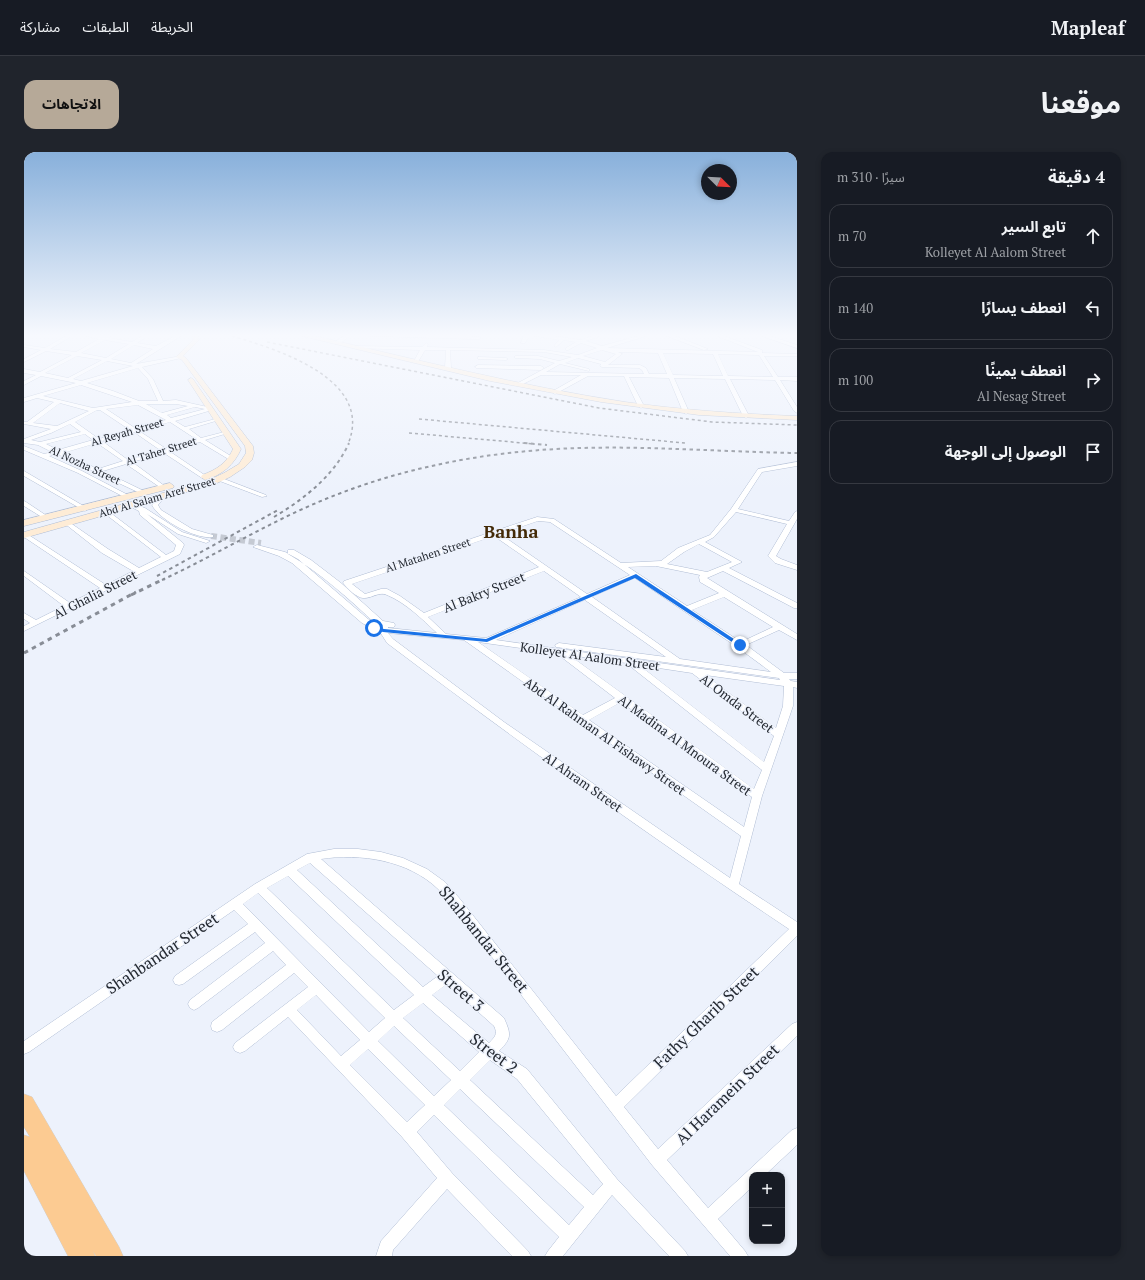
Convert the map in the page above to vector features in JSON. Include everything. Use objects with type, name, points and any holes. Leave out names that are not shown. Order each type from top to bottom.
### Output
[{"type":"highway","points":[[24,1105],[110,1256]]},
{"type":"highway","points":[[24,1147],[82,1256]]},
{"type":"main road","points":[[196,388],[237,449],[231,460],[236,465],[244,464],[249,456],[250,449],[206,388]]},
{"type":"main road","points":[[535,388],[641,406],[686,412],[797,418]]},
{"type":"main road","points":[[211,411],[218,403]]},
{"type":"main road","points":[[211,411],[223,411]]},
{"type":"main road","name":"Abd Al Salam Aref Street","points":[[221,476],[231,460]]},
{"type":"main road","name":"Abd Al Salam Aref Street","points":[[24,523],[85,509],[162,497],[221,476],[244,464]]},
{"type":"main road","name":"Abd Al Salam Aref Street","points":[[24,534],[106,512],[144,493],[204,477],[221,476]]},
{"type":"main road","points":[[24,530],[59,521],[67,523]]},
{"type":"street","points":[[24,400],[64,388]]},
{"type":"street","points":[[97,388],[139,403],[162,415],[231,460]]},
{"type":"street","points":[[154,388],[161,402]]},
{"type":"street","points":[[555,392],[563,388]]},
{"type":"street","points":[[632,388],[641,406]]},
{"type":"street","points":[[676,388],[686,412]]},
{"type":"street","points":[[732,388],[746,416]]},
{"type":"street","points":[[782,388],[797,410]]},
{"type":"street","points":[[24,394],[93,410]]},
{"type":"street","points":[[26,423],[58,402]]},
{"type":"street","points":[[24,441],[58,428],[93,410],[101,408],[139,403],[176,402],[198,405],[211,411]]},
{"type":"street","points":[[162,415],[198,405]]},
{"type":"street","points":[[101,408],[163,451],[204,477]]},
{"type":"street","points":[[183,429],[211,411]]},
{"type":"street","name":"Al Reyah Street","points":[[44,456],[169,420],[211,411]]},
{"type":"street","points":[[70,421],[164,488]]},
{"type":"street","points":[[26,423],[58,428]]},
{"type":"street","points":[[40,444],[86,432]]},
{"type":"street","name":"Al Taher Street","points":[[97,471],[226,432]]},
{"type":"street","name":"Al Nozha Street","points":[[24,441],[40,444],[144,493]]},
{"type":"street","name":"Al Nozha Street","points":[[24,448],[80,472],[143,509],[180,533],[209,538],[190,531],[158,511],[156,505],[162,497]]},
{"type":"street","points":[[659,564],[669,560],[680,550],[700,542],[717,532],[734,510],[760,470],[797,464]]},
{"type":"street","points":[[24,473],[85,509]]},
{"type":"street","points":[[221,476],[264,496]]},
{"type":"street","points":[[24,503],[47,518]]},
{"type":"street","name":"Al Ghalia Street","points":[[24,630],[177,552],[180,545],[142,514],[143,509]]},
{"type":"street","points":[[734,510],[791,522]]},
{"type":"street","points":[[106,512],[166,558]]},
{"type":"street","points":[[797,513],[772,554],[772,557],[778,561],[797,568]]},
{"type":"street","name":"Al Matahen Street","points":[[423,616],[391,593],[376,592],[367,596],[361,595],[348,584],[349,581],[537,519],[552,520],[621,565]]},
{"type":"street","points":[[67,523],[105,551],[138,572]]},
{"type":"street","points":[[495,533],[678,662]]},
{"type":"street","points":[[24,534],[106,588]]},
{"type":"street","points":[[621,565],[659,564],[706,576],[738,563],[736,560],[700,542]]},
{"type":"street","points":[[259,545],[295,561],[365,622],[374,628],[384,628]]},
{"type":"street","points":[[621,565],[740,645],[792,685],[780,735],[766,768],[757,796]]},
{"type":"street","name":"Al Bakry Street","points":[[423,616],[544,568]]},
{"type":"street","points":[[725,569],[797,606]]},
{"type":"street","points":[[24,573],[70,606]]},
{"type":"street","points":[[487,641],[495,636],[585,596],[636,576]]},
{"type":"street","points":[[706,576],[704,582],[797,638]]},
{"type":"street","points":[[687,609],[724,594]]},
{"type":"street","points":[[24,615],[36,623]]},
{"type":"street","points":[[423,616],[441,632]]},
{"type":"street","points":[[740,645],[780,627]]},
{"type":"street","name":"Kolleyet Al Aalom Street","points":[[384,628],[495,636],[782,676],[797,676]]},
{"type":"street","name":"Al Ahram Street","points":[[384,628],[387,639],[408,657],[501,724],[733,886],[797,928]]},
{"type":"street","name":"Kolleyet Al Aalom Street","points":[[441,632],[465,638],[792,685]]},
{"type":"street","name":"Abd Al Rahman Al Fishawy Street","points":[[465,638],[746,834]]},
{"type":"street","name":"Al Madina Al Mnoura Street","points":[[558,651],[757,796],[733,886]]},
{"type":"street","points":[[627,661],[766,768]]},
{"type":"street","name":"Al Omda Street","points":[[695,672],[780,735]]},
{"type":"street","points":[[582,720],[621,698]]},
{"type":"street","name":"Shahbandar Street","points":[[24,1048],[259,887],[311,857],[342,853],[358,853],[381,856],[403,862],[423,872],[441,885],[456,902],[657,1160],[740,1256]]},
{"type":"street","name":"Street 3","points":[[311,857],[499,1022],[503,1031],[502,1039],[407,1132]]},
{"type":"street","name":"Street 2","points":[[288,869],[424,996],[489,1052],[522,1074],[612,1184],[680,1256]]},
{"type":"street","points":[[259,887],[394,1018],[594,1206]]},
{"type":"street","points":[[235,903],[294,966],[434,1107],[570,1236]]},
{"type":"street","points":[[179,980],[256,926]]},
{"type":"street","name":"Fathy Gharib Street","points":[[615,1106],[797,928]]},
{"type":"street","points":[[194,1004],[273,944]]},
{"type":"street","points":[[217,1026],[294,966]]},
{"type":"street","points":[[341,1065],[394,1018],[424,996],[446,977]]},
{"type":"street","points":[[240,1047],[316,988]]},
{"type":"street","points":[[289,1010],[407,1132],[447,1178],[523,1256]]},
{"type":"street","name":"Al Haramein Street","points":[[657,1160],[797,1028]]},
{"type":"street","points":[[757,1172],[797,1135]]},
{"type":"street","points":[[384,1256],[386,1246],[447,1178]]},
{"type":"street","points":[[708,1219],[749,1180]]},
{"type":"street","points":[[553,1256],[612,1184]]},
{"type":"tunnel","points":[[211,536],[261,543]]},
{"type":"railway","points":[[337,388],[347,402],[353,421],[348,444]]},
{"type":"railway","points":[[496,388],[599,408],[712,422],[797,425]]},
{"type":"railway","points":[[419,419],[685,443]]},
{"type":"railway","points":[[409,433],[535,444]]},
{"type":"railway","points":[[274,517],[317,486],[335,466],[349,443]]},
{"type":"railway","points":[[524,443],[547,445]]},
{"type":"railway","points":[[162,580],[273,523],[318,502],[399,474],[459,460],[520,452],[581,448],[635,448],[797,453]]},
{"type":"railway","points":[[157,576],[278,510]]},
{"type":"railway","points":[[131,595],[164,579]]},
{"type":"railway","points":[[24,653],[136,592]]},
{"type":"district","name":"Banha","points":[[511,532]]},
{"type":"route","points":[[374,628],[487,641],[495,636],[585,596],[636,576],[740,645]]}]
